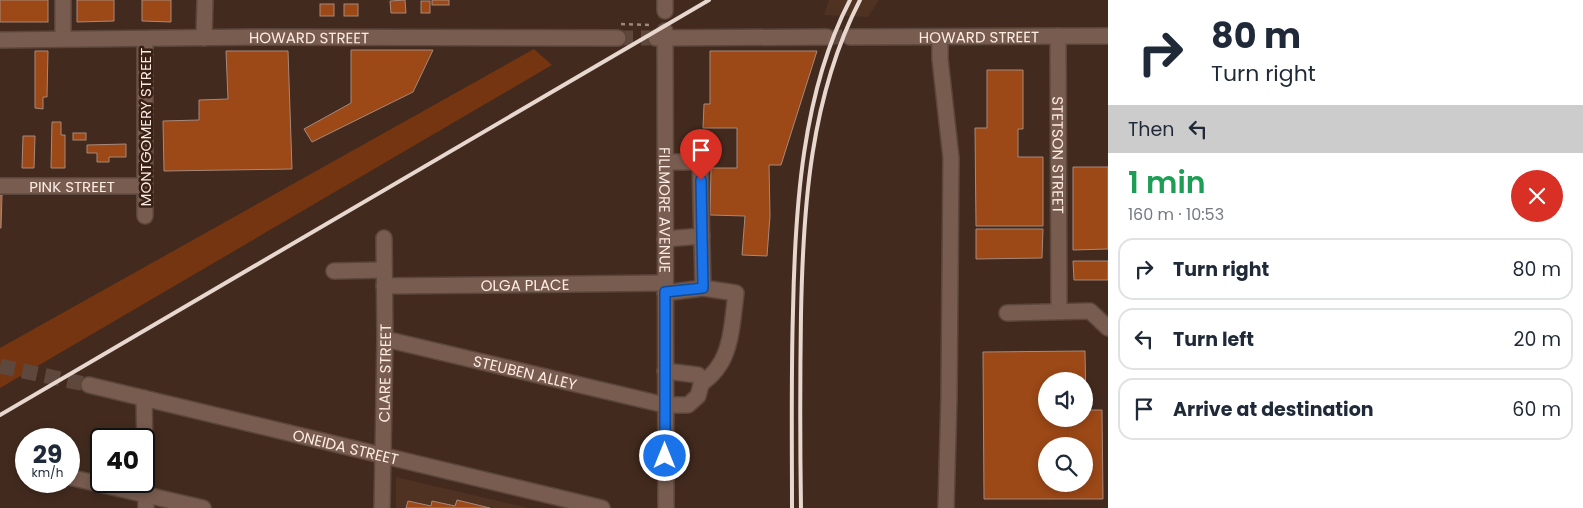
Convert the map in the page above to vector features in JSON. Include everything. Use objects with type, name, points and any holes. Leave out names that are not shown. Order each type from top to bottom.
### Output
[{"type":"street","points":[[63,0],[63,39]]},
{"type":"street","points":[[204,38],[205,0]]},
{"type":"street","name":"FILLMORE AVENUE","points":[[666,508],[665,162],[662,36],[827,37]]},
{"type":"street","name":"STETSON STREET","points":[[1058,36],[1059,311]]},
{"type":"street","name":"HOWARD STREET","points":[[850,37],[1108,36]]},
{"type":"street","points":[[940,37],[940,59],[951,158],[946,508]]},
{"type":"street","name":"HOWARD STREET","points":[[0,40],[618,38]]},
{"type":"street","name":"MONTGOMERY STREET","points":[[145,39],[145,216]]},
{"type":"street","points":[[665,162],[700,162],[703,288]]},
{"type":"street","name":"PINK STREET","points":[[0,186],[145,186]]},
{"type":"street","points":[[665,239],[702,236]]},
{"type":"street","name":"CLARE STREET","points":[[382,508],[385,339],[384,238]]},
{"type":"street","points":[[334,271],[384,270]]},
{"type":"street","name":"OLGA PLACE","points":[[384,286],[703,288],[736,293],[726,352],[719,366],[701,384]]},
{"type":"street","points":[[1007,313],[1090,311],[1108,328]]},
{"type":"street","name":"STEUBEN ALLEY","points":[[385,339],[665,405],[688,405],[698,396],[701,384]]},
{"type":"street","points":[[665,371],[698,375],[702,381],[701,384]]},
{"type":"street","name":"ONEIDA STREET","points":[[88,385],[602,508]]},
{"type":"street","points":[[144,398],[146,501]]},
{"type":"street","points":[[80,480],[146,501],[203,508]]},
{"type":"shaded area","points":[[829,0],[879,0],[868,17],[824,15]]},
{"type":"shaded area","points":[[534,49],[552,65],[0,388],[0,348]]},
{"type":"shaded area","points":[[396,477],[528,508],[396,508]]},
{"type":"building","points":[[0,0],[48,0],[48,22],[0,22]]},
{"type":"building","points":[[77,0],[114,0],[114,21],[77,22]]},
{"type":"building","points":[[142,0],[171,0],[171,22],[142,21]]},
{"type":"building","points":[[405,0],[406,13],[391,13],[390,1]]},
{"type":"building","points":[[432,0],[449,0],[449,5],[432,5]]},
{"type":"building","points":[[421,1],[430,1],[430,13],[421,13]]},
{"type":"building","points":[[320,4],[334,4],[334,16],[320,16]]},
{"type":"building","points":[[344,4],[358,4],[358,16],[344,16]]},
{"type":"building","points":[[351,50],[433,50],[413,92],[312,142],[304,129],[351,103]]},
{"type":"building","points":[[35,51],[48,51],[47,97],[43,97],[43,109],[35,108]]},
{"type":"building","points":[[226,51],[288,51],[292,169],[164,171],[163,121],[199,120],[199,100],[228,99]]},
{"type":"building","points":[[710,51],[817,51],[781,165],[769,165],[770,216],[767,256],[742,255],[745,216],[710,215],[711,168],[737,168],[737,128],[703,128],[704,104],[710,104]]},
{"type":"building","points":[[987,70],[1023,70],[1023,129],[1018,129],[1018,157],[1043,157],[1043,226],[976,226],[975,128],[987,128]]},
{"type":"building","points":[[52,122],[61,122],[61,135],[65,135],[65,168],[51,168]]},
{"type":"building","points":[[73,133],[86,133],[86,140],[73,140]]},
{"type":"building","points":[[23,136],[35,136],[34,168],[22,168]]},
{"type":"building","points":[[126,144],[126,157],[109,157],[109,162],[97,162],[97,153],[87,153],[87,145]]},
{"type":"building","points":[[1073,167],[1108,167],[1108,249],[1073,250]]},
{"type":"building","points":[[0,195],[2,195],[1,228],[0,228]]},
{"type":"building","points":[[976,229],[1043,229],[1042,258],[976,259]]},
{"type":"building","points":[[1073,261],[1108,261],[1108,280],[1074,280]]},
{"type":"building","points":[[1085,351],[1085,372],[1038,372],[1038,427],[1093,427],[1093,410],[1102,410],[1103,499],[984,499],[983,352]]},
{"type":"building","points":[[457,500],[490,508],[406,508],[408,501],[431,506],[432,501],[455,506]]},
{"type":"tunnel","points":[[827,37],[850,37]]},
{"type":"tunnel","points":[[618,38],[655,38]]},
{"type":"tunnel","points":[[0,366],[89,385]]},
{"type":"railway","points":[[0,415],[709,0]]},
{"type":"railway","points":[[792,508],[792,336],[799,192],[811,112],[821,73],[834,36],[850,0]]},
{"type":"railway","points":[[801,508],[801,314],[807,194],[812,154],[830,75],[843,37],[860,0]]},
{"type":"route","points":[[665,456],[665,292],[703,288],[701,180]]}]
